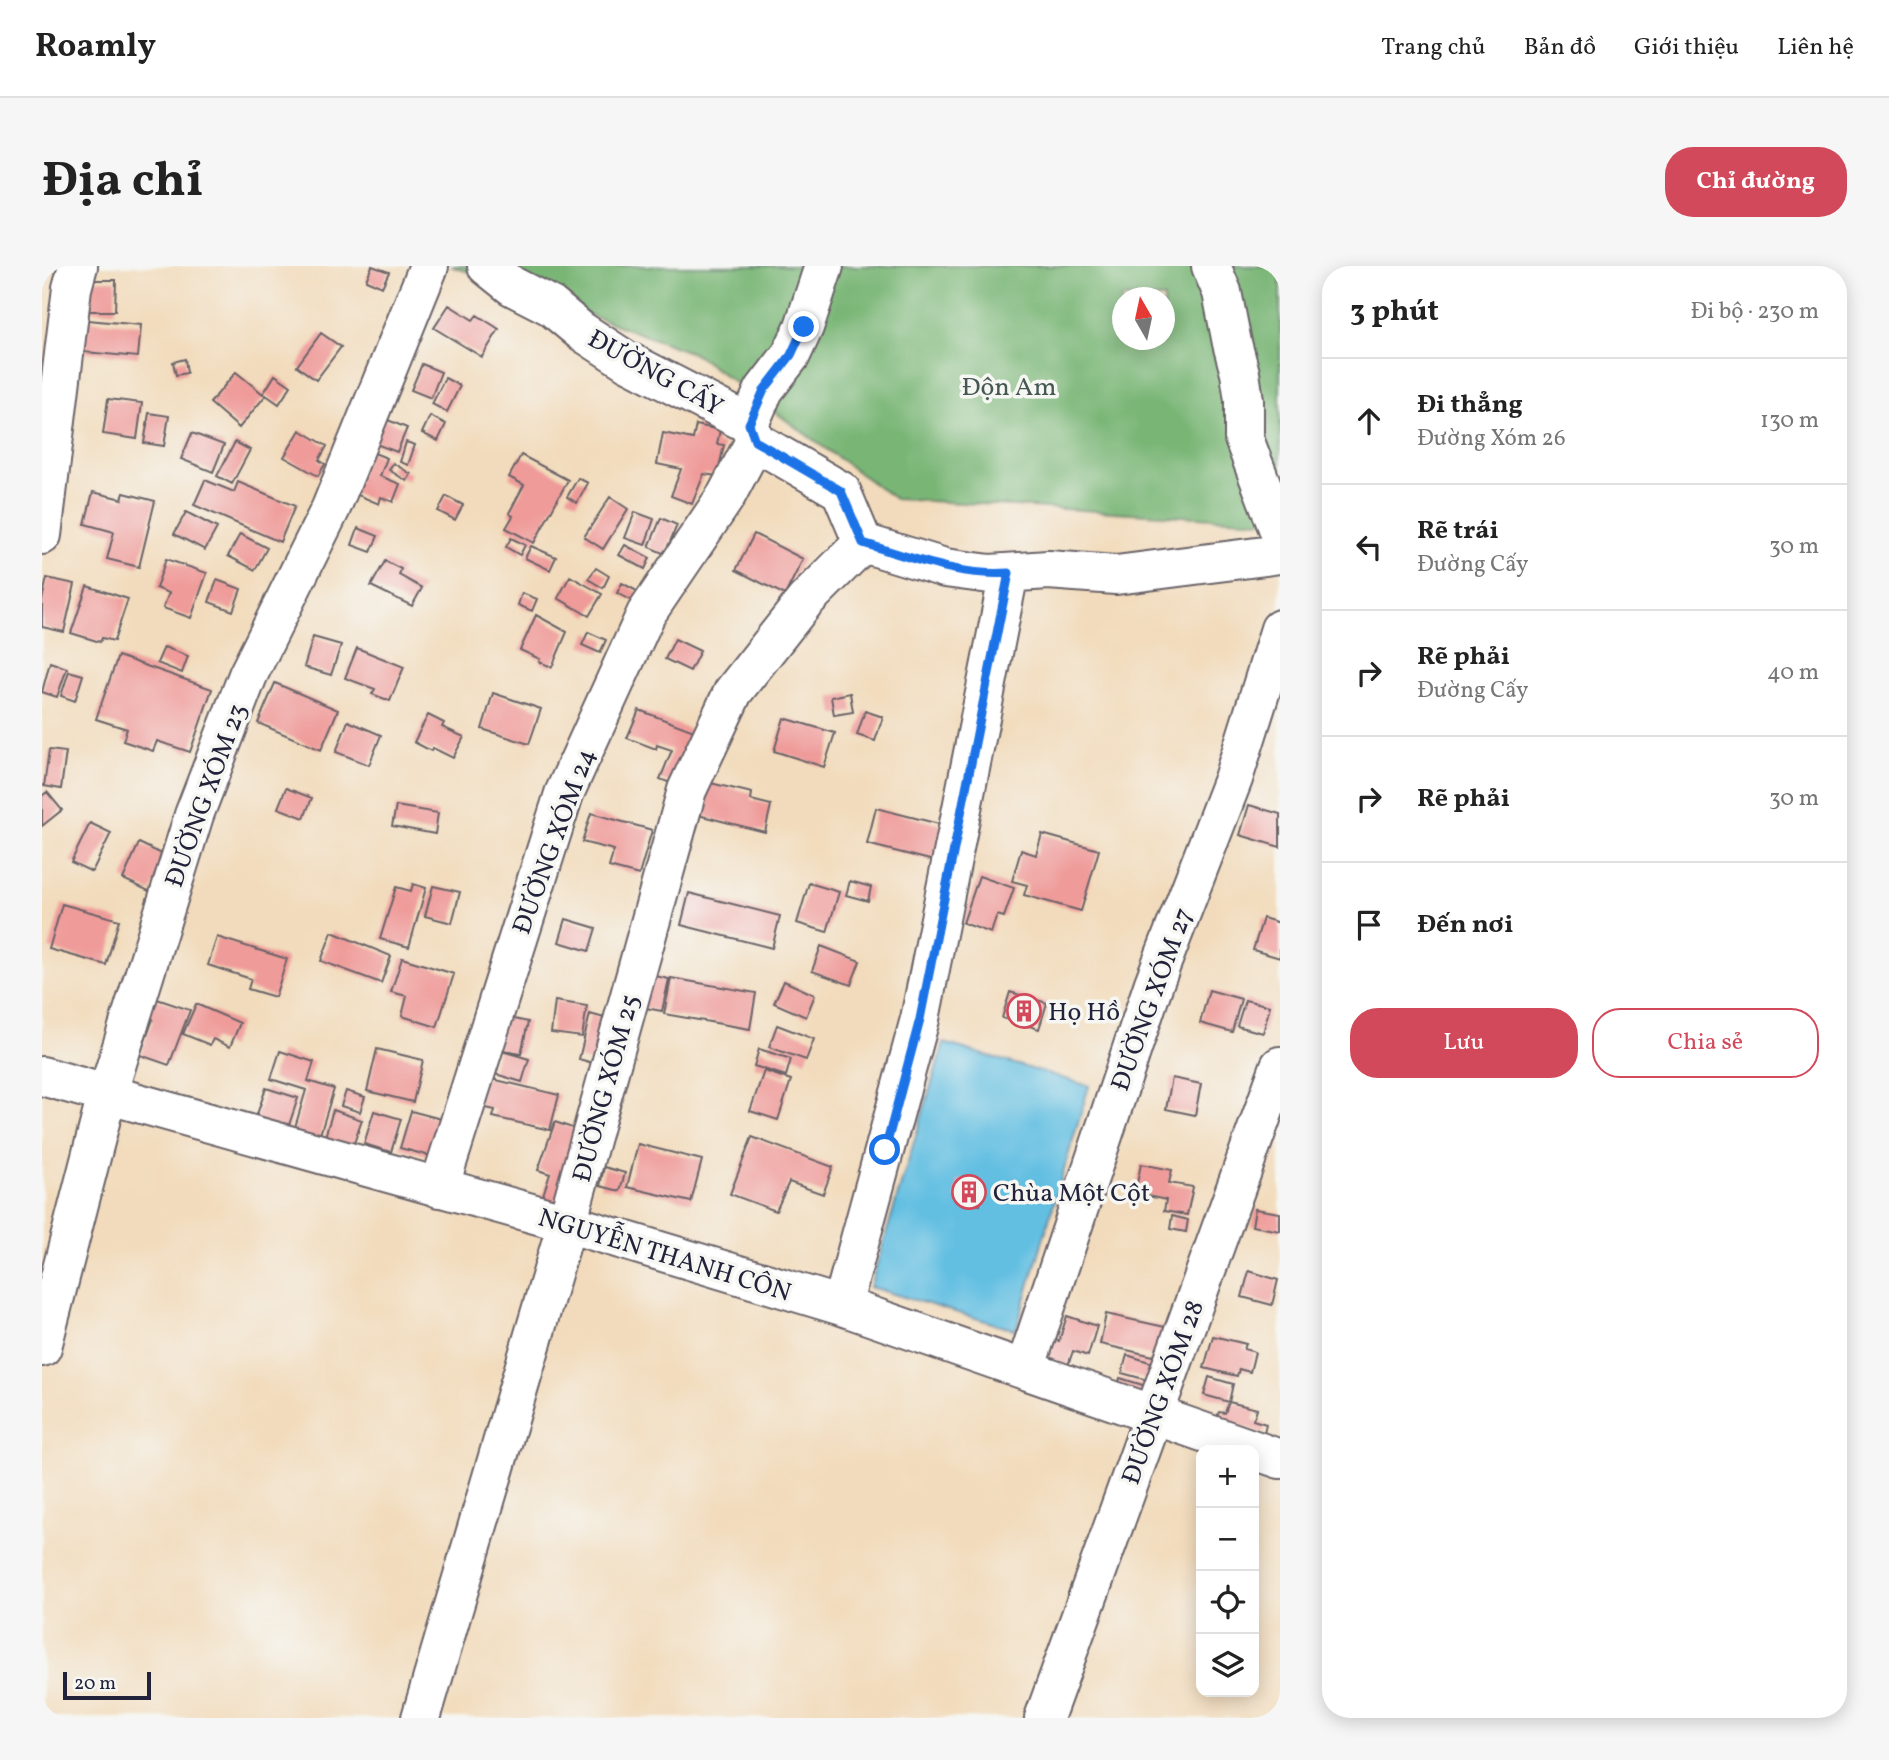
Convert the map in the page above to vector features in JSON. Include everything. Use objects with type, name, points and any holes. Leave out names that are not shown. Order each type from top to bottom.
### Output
[{"type":"street","points":[[42,535],[72,288],[78,266]]},
{"type":"street","name":"ĐƯỜNG XÓM 23","points":[[42,1346],[107,1095],[194,815],[248,675],[331,508],[429,266]]},
{"type":"street","name":"ĐƯỜNG CẤY","points":[[487,266],[512,286],[551,306],[581,331],[627,361],[752,433],[841,491],[863,543]]},
{"type":"street","name":"ĐƯỜNG XÓM 24","points":[[439,1188],[564,794],[646,614],[726,496],[752,433],[764,390],[791,355],[804,327],[824,266]]},
{"type":"street","points":[[1211,266],[1222,292],[1240,373],[1244,400],[1244,439],[1280,533]]},
{"type":"street","points":[[863,543],[945,568],[990,574],[1048,570],[1116,575],[1280,554]]},
{"type":"street","name":"ĐƯỜNG XÓM 25","points":[[421,1718],[567,1223],[687,790],[733,692],[805,601],[863,543]]},
{"type":"street","points":[[842,1306],[920,1019],[1009,573]]},
{"type":"street","name":"ĐƯỜNG XÓM 27","points":[[1025,1369],[1154,983],[1233,779],[1280,629]]},
{"type":"street","name":"ĐƯỜNG XÓM 28","points":[[1044,1718],[1280,1066]]},
{"type":"street","name":"NGUYỄN THANH CÔN","points":[[42,1076],[567,1223],[842,1306],[1280,1459]]},
{"type":"green space","name":"Độn Am","points":[[450,266],[1280,266],[1280,522],[895,499],[695,354],[512,286]]},
{"type":"water","points":[[944,1043],[1089,1086],[1016,1330],[870,1287]]},
{"type":"building","points":[[372,266],[389,272],[382,287],[366,280]]},
{"type":"building","points":[[83,280],[116,280],[115,311],[83,311]]},
{"type":"building","points":[[449,305],[473,320],[477,315],[499,329],[482,357],[434,328]]},
{"type":"building","points":[[77,319],[141,325],[138,357],[74,351]]},
{"type":"building","points":[[321,333],[341,347],[316,380],[297,366]]},
{"type":"building","points":[[185,359],[187,373],[176,375],[173,362]]},
{"type":"building","points":[[422,364],[441,372],[431,398],[411,390]]},
{"type":"building","points":[[236,372],[263,394],[275,375],[291,386],[279,404],[266,395],[239,428],[210,403]]},
{"type":"building","points":[[445,378],[460,386],[447,412],[432,404]]},
{"type":"building","points":[[108,399],[142,403],[137,439],[103,434]]},
{"type":"building","points":[[149,413],[169,416],[164,446],[144,443]]},
{"type":"building","points":[[430,416],[446,424],[438,441],[422,433]]},
{"type":"building","points":[[383,418],[407,428],[397,452],[373,443]]},
{"type":"building","points":[[696,425],[720,430],[717,444],[724,445],[717,476],[704,474],[692,504],[671,496],[681,469],[657,464],[663,433],[693,439]]},
{"type":"building","points":[[300,430],[327,446],[319,460],[325,464],[318,476],[284,457]]},
{"type":"building","points":[[192,433],[224,445],[213,472],[181,459]]},
{"type":"building","points":[[235,442],[250,450],[232,484],[217,476]]},
{"type":"building","points":[[406,442],[415,445],[408,465],[400,462]]},
{"type":"building","points":[[369,451],[387,458],[380,476],[400,484],[393,502],[381,497],[379,504],[353,493]]},
{"type":"building","points":[[521,455],[568,480],[534,543],[506,528],[513,516],[509,513],[524,485],[509,477]]},
{"type":"building","points":[[393,463],[411,474],[407,481],[389,470]]},
{"type":"building","points":[[578,478],[588,483],[577,503],[567,497]]},
{"type":"building","points":[[205,480],[234,492],[238,482],[295,506],[280,542],[194,505]]},
{"type":"building","points":[[93,492],[122,499],[124,493],[155,501],[139,567],[107,559],[114,532],[85,524]]},
{"type":"building","points":[[446,496],[463,505],[455,520],[438,511]]},
{"type":"building","points":[[610,497],[628,509],[603,549],[584,537]]},
{"type":"building","points":[[186,512],[217,528],[205,550],[174,534]]},
{"type":"building","points":[[635,512],[654,519],[645,545],[625,538]]},
{"type":"building","points":[[661,518],[677,525],[665,554],[649,547]]},
{"type":"building","points":[[358,528],[378,536],[371,552],[352,545]]},
{"type":"building","points":[[240,534],[267,548],[255,570],[228,556]]},
{"type":"building","points":[[754,534],[803,559],[785,595],[736,570]]},
{"type":"building","points":[[511,538],[525,545],[520,555],[506,547]]},
{"type":"building","points":[[625,545],[650,558],[645,569],[619,555]]},
{"type":"building","points":[[531,546],[556,557],[550,570],[525,558]]},
{"type":"building","points":[[166,559],[207,573],[191,618],[163,608],[169,593],[156,588]]},
{"type":"building","points":[[385,561],[401,569],[399,575],[422,588],[412,606],[371,586]]},
{"type":"building","points":[[596,568],[609,576],[603,588],[588,579]]},
{"type":"building","points":[[570,576],[602,594],[589,616],[558,598]]},
{"type":"building","points":[[47,578],[75,584],[64,632],[42,627],[42,600]]},
{"type":"building","points":[[217,580],[241,589],[233,611],[209,602]]},
{"type":"building","points":[[622,583],[646,596],[641,606],[617,593]]},
{"type":"building","points":[[87,586],[128,599],[114,641],[102,638],[100,642],[71,633]]},
{"type":"building","points":[[522,593],[537,599],[532,611],[518,605]]},
{"type":"building","points":[[536,615],[567,632],[552,667],[520,650]]},
{"type":"building","points":[[588,632],[606,640],[600,653],[582,645]]},
{"type":"building","points":[[313,637],[341,645],[331,675],[304,667]]},
{"type":"building","points":[[675,639],[700,651],[690,671],[665,659]]},
{"type":"building","points":[[164,647],[188,656],[182,673],[157,663]]},
{"type":"building","points":[[357,648],[404,667],[390,701],[372,694],[375,689],[345,678]]},
{"type":"building","points":[[118,656],[212,689],[190,752],[157,741],[153,751],[123,741],[127,729],[96,719]]},
{"type":"building","points":[[50,662],[67,668],[57,697],[42,692]]},
{"type":"building","points":[[69,671],[83,675],[75,701],[61,696]]},
{"type":"building","points":[[275,683],[338,710],[321,750],[258,723]]},
{"type":"building","points":[[493,693],[541,709],[529,744],[482,729]]},
{"type":"building","points":[[850,693],[853,712],[834,715],[831,697]]},
{"type":"building","points":[[639,710],[694,731],[673,784],[660,779],[672,750],[657,745],[656,749],[627,738]]},
{"type":"building","points":[[865,711],[883,717],[875,741],[857,735]]},
{"type":"building","points":[[428,715],[444,723],[442,727],[464,737],[453,758],[414,742]]},
{"type":"building","points":[[784,718],[835,733],[824,767],[774,751]]},
{"type":"building","points":[[348,721],[381,735],[369,765],[336,752]]},
{"type":"building","points":[[49,750],[66,752],[61,789],[44,786]]},
{"type":"building","points":[[698,780],[752,793],[751,800],[771,805],[765,832],[690,813]]},
{"type":"building","points":[[286,788],[312,798],[304,818],[278,808]]},
{"type":"building","points":[[47,792],[62,810],[42,826],[42,796]]},
{"type":"building","points":[[1249,805],[1280,814],[1280,847],[1240,835]]},
{"type":"building","points":[[396,806],[438,813],[435,834],[392,826]]},
{"type":"building","points":[[876,808],[943,825],[934,861],[867,844]]},
{"type":"building","points":[[591,813],[652,830],[639,875],[609,867],[614,850],[582,842]]},
{"type":"building","points":[[90,823],[111,833],[92,872],[71,862]]},
{"type":"building","points":[[1042,834],[1099,850],[1081,911],[1024,895],[1027,885],[1012,881],[1021,850],[1036,855]]},
{"type":"building","points":[[139,843],[168,857],[151,892],[123,879]]},
{"type":"building","points":[[979,876],[1014,888],[1004,917],[997,915],[991,933],[963,923]]},
{"type":"building","points":[[850,881],[871,887],[868,901],[846,895]]},
{"type":"building","points":[[809,883],[839,892],[827,932],[797,923]]},
{"type":"building","points":[[413,884],[426,888],[409,947],[380,939],[396,887],[411,891]]},
{"type":"building","points":[[433,886],[460,892],[452,923],[425,916]]},
{"type":"building","points":[[689,893],[780,916],[772,948],[681,925]]},
{"type":"building","points":[[62,904],[119,920],[106,965],[49,949]]},
{"type":"building","points":[[1263,918],[1280,923],[1280,958],[1253,950]]},
{"type":"building","points":[[566,919],[596,928],[589,951],[559,942]]},
{"type":"building","points":[[332,932],[391,956],[381,983],[321,961]]},
{"type":"building","points":[[217,937],[287,959],[275,997],[248,989],[251,979],[208,965]]},
{"type":"building","points":[[821,946],[860,961],[851,985],[812,971]]},
{"type":"building","points":[[402,958],[454,974],[437,1027],[402,1016],[407,996],[391,992]]},
{"type":"building","points":[[646,974],[669,979],[662,1011],[640,1007]]},
{"type":"building","points":[[671,978],[756,993],[750,1029],[664,1014]]},
{"type":"building","points":[[784,981],[815,995],[806,1017],[774,1003]]},
{"type":"building","points":[[1209,990],[1241,999],[1232,1032],[1200,1023]]},
{"type":"building","name":"Họ Hồ","points":[[1010,992],[1047,1003],[1039,1029],[1002,1018]]},
{"type":"building","points":[[154,998],[190,1010],[169,1065],[140,1055],[153,1019],[147,1017]]},
{"type":"building","points":[[1245,1000],[1270,1006],[1263,1033],[1237,1026]]},
{"type":"building","points":[[555,1001],[587,1006],[582,1037],[551,1033]]},
{"type":"building","points":[[196,1004],[240,1023],[230,1047],[213,1039],[210,1045],[183,1034]]},
{"type":"building","points":[[590,1014],[608,1019],[596,1064],[579,1059]]},
{"type":"building","points":[[505,1017],[528,1022],[521,1054],[498,1050],[529,1059],[522,1082],[492,1073]]},
{"type":"building","points":[[777,1025],[814,1039],[806,1060],[769,1047]]},
{"type":"building","points":[[377,1049],[423,1060],[413,1102],[367,1091]]},
{"type":"building","points":[[759,1049],[791,1059],[786,1076],[754,1066]]},
{"type":"building","points":[[280,1051],[314,1062],[308,1081],[334,1089],[318,1141],[293,1134],[306,1090],[271,1079]]},
{"type":"building","points":[[764,1071],[791,1080],[778,1120],[750,1111]]},
{"type":"building","points":[[484,1077],[559,1095],[550,1130],[493,1117],[495,1110],[477,1106]]},
{"type":"building","points":[[1172,1078],[1201,1084],[1195,1115],[1166,1109]]},
{"type":"building","points":[[266,1088],[298,1098],[285,1137],[253,1126]]},
{"type":"building","points":[[346,1091],[365,1097],[360,1112],[341,1106]]},
{"type":"building","points":[[333,1110],[362,1120],[352,1149],[324,1140]]},
{"type":"building","points":[[374,1111],[401,1119],[391,1152],[364,1144]]},
{"type":"building","points":[[411,1111],[445,1120],[434,1157],[400,1148]]},
{"type":"building","points":[[555,1122],[581,1131],[555,1206],[541,1201],[550,1174],[538,1170]]},
{"type":"building","points":[[752,1137],[833,1167],[823,1194],[789,1182],[776,1211],[730,1194]]},
{"type":"building","points":[[638,1144],[702,1160],[691,1202],[627,1187]]},
{"type":"building","points":[[1141,1164],[1172,1170],[1169,1183],[1193,1187],[1187,1215],[1164,1211],[1166,1200],[1135,1193]]},
{"type":"building","points":[[604,1167],[625,1173],[620,1191],[600,1186]]},
{"type":"building","name":"Chùa Một Cột","points":[[959,1180],[984,1185],[980,1205],[955,1199]]},
{"type":"building","points":[[1255,1209],[1280,1213],[1280,1231],[1252,1226]]},
{"type":"building","points":[[1172,1216],[1188,1220],[1186,1232],[1170,1229]]},
{"type":"building","points":[[1249,1271],[1278,1280],[1272,1305],[1242,1297]]},
{"type":"building","points":[[1106,1314],[1165,1327],[1158,1357],[1100,1344]]},
{"type":"building","points":[[1067,1316],[1097,1326],[1088,1356],[1073,1351],[1065,1374],[1031,1364],[1040,1335],[1059,1341]]},
{"type":"building","points":[[1213,1336],[1246,1344],[1244,1349],[1255,1352],[1250,1372],[1239,1369],[1237,1376],[1204,1368]]},
{"type":"building","points":[[1127,1355],[1156,1364],[1151,1381],[1122,1373]]},
{"type":"building","points":[[1209,1377],[1233,1384],[1229,1402],[1204,1395]]},
{"type":"building","points":[[1120,1378],[1149,1387],[1145,1402],[1116,1393]]},
{"type":"building","points":[[1229,1402],[1257,1409],[1253,1420],[1266,1424],[1264,1433],[1216,1420],[1219,1412],[1225,1413]]},
{"type":"place","name":"Họ Hồ","points":[[1024,1011]]},
{"type":"place","name":"Chùa Một Cột","points":[[969,1192]]},
{"type":"route","points":[[804,327],[791,355],[764,390],[749,424],[755,441],[841,491],[863,543],[945,568],[990,574],[1009,573],[920,1019],[885,1150]]}]
